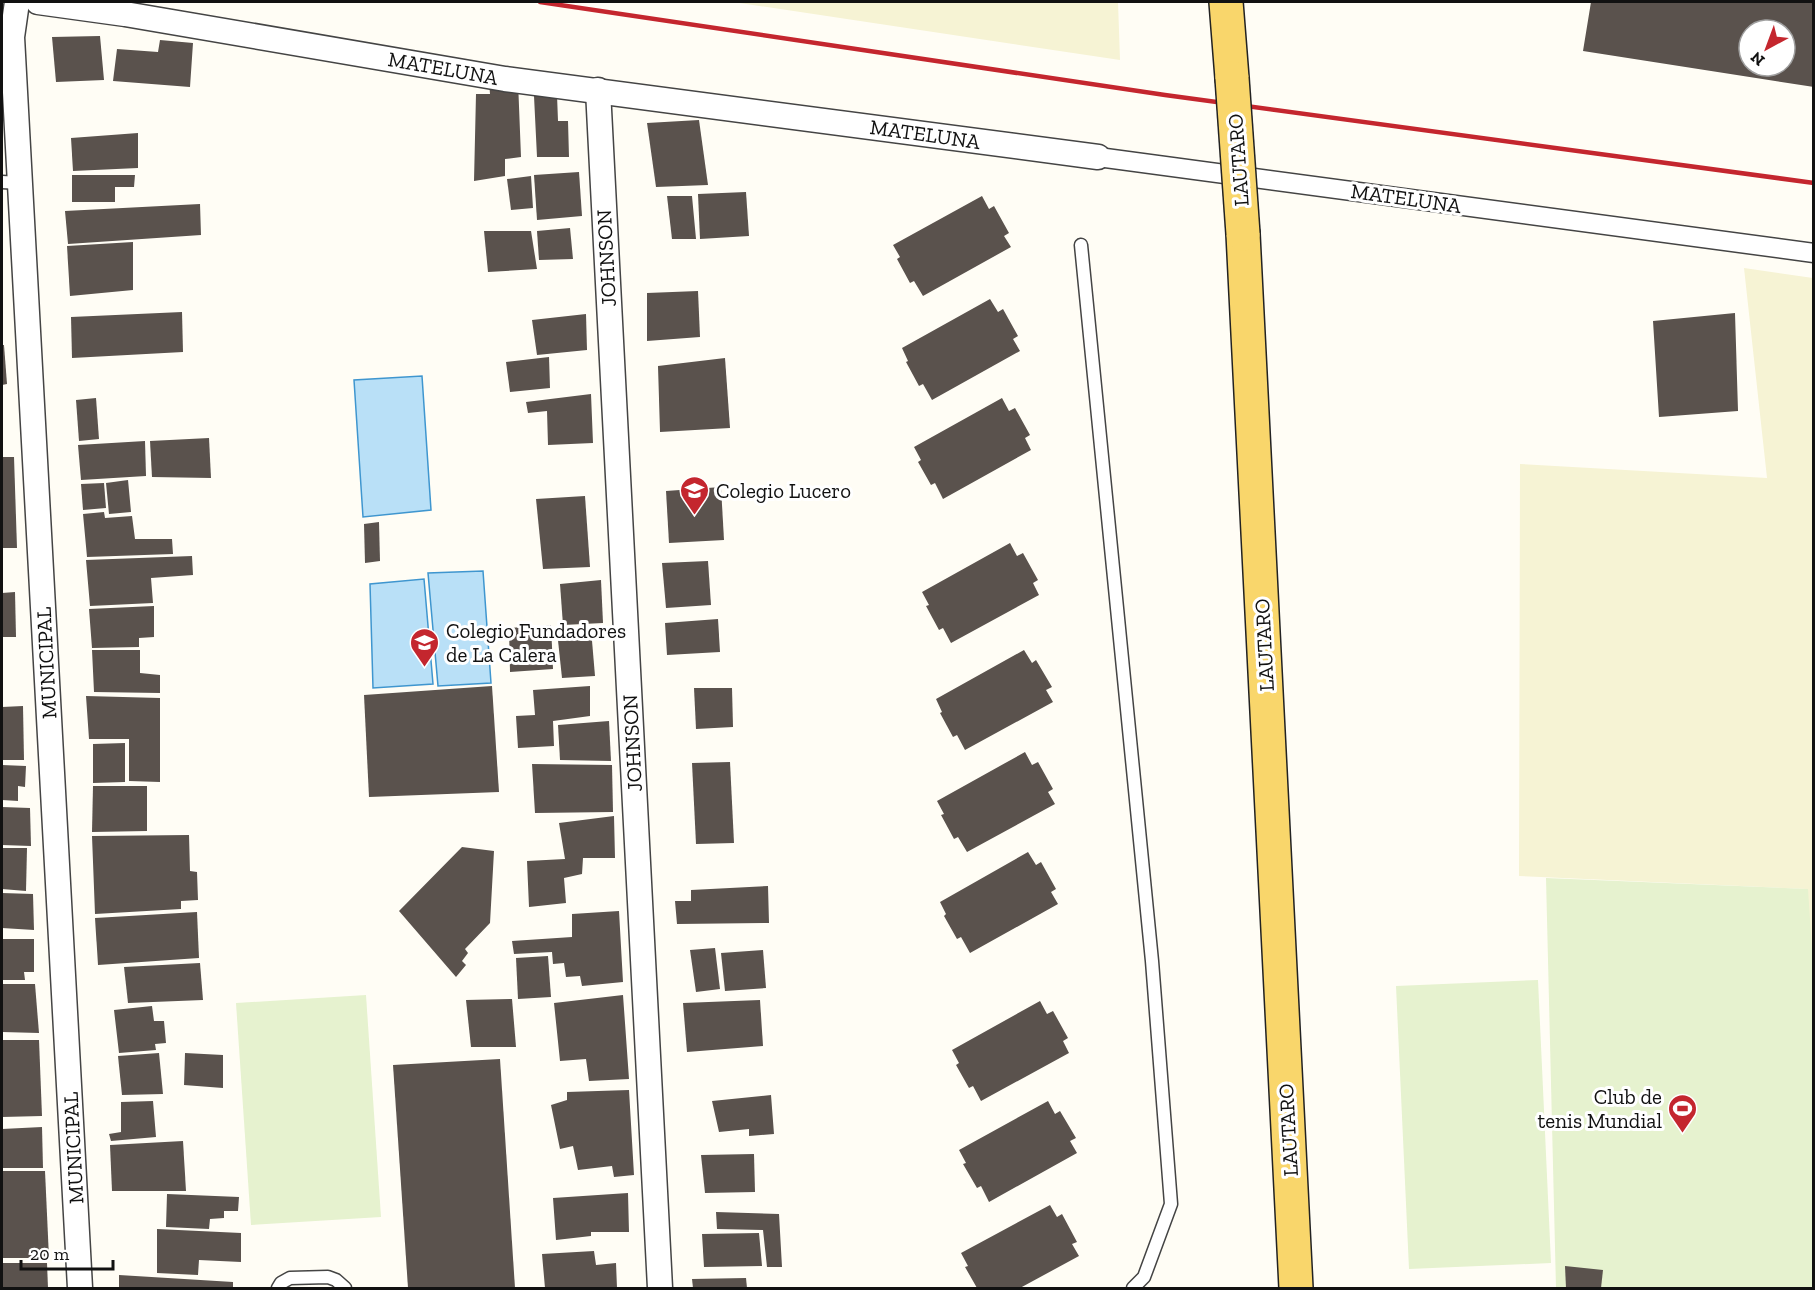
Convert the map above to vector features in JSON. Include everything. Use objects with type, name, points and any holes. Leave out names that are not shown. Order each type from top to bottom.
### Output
[{"type":"main road","name":"LAUTARO","points":[[1226,2],[1243,234],[1296,1288]]},
{"type":"street","name":"MUNICIPAL","points":[[17,2],[12,37],[11,183],[80,1288]]},
{"type":"street","name":"MATELUNA","points":[[38,2],[125,14],[505,78],[1814,253]]},
{"type":"street","name":"JOHNSON","points":[[598,90],[660,1288]]},
{"type":"lane","points":[[1081,245],[1152,961],[1171,1204],[1144,1277],[1133,1288]]},
{"type":"lane","points":[[278,1288],[281,1283],[290,1278],[328,1277],[336,1280],[345,1288]]},
{"type":"shaded area","points":[[733,2],[1118,2],[1120,60]]},
{"type":"shaded area","points":[[1744,268],[1813,278],[1813,980],[1807,889],[1519,876],[1520,464],[1767,478]]},
{"type":"green space","name":"Club de tenis Mundial","points":[[1546,878],[1808,889],[1814,980],[1813,1288],[1556,1288]]},
{"type":"green space","points":[[1538,980],[1551,1263],[1409,1269],[1396,986]]},
{"type":"green space","points":[[366,995],[381,1217],[251,1225],[236,1003]]},
{"type":"water","points":[[422,376],[431,510],[363,517],[354,380]]},
{"type":"water","points":[[483,571],[491,683],[438,686],[428,573]]},
{"type":"water","points":[[424,579],[433,684],[373,688],[370,584]]},
{"type":"building","points":[[1591,2],[1814,2],[1814,87],[1756,78],[1797,78],[1797,18],[1737,18],[1737,75],[1583,51]]},
{"type":"building","points":[[100,36],[104,80],[56,82],[52,37]]},
{"type":"building","points":[[160,40],[193,43],[190,87],[113,81],[117,49],[158,52]]},
{"type":"building","points":[[489,81],[518,81],[521,157],[505,159],[505,176],[474,181],[476,94],[490,94]]},
{"type":"building","points":[[557,95],[558,121],[568,121],[569,157],[537,157],[534,96]]},
{"type":"building","points":[[699,120],[708,185],[656,187],[647,123]]},
{"type":"building","points":[[138,133],[138,168],[73,171],[71,138]]},
{"type":"building","points":[[579,172],[582,216],[537,220],[534,175]]},
{"type":"building","points":[[72,175],[135,175],[134,187],[115,187],[115,202],[72,202]]},
{"type":"building","points":[[531,176],[533,208],[511,210],[507,179]]},
{"type":"building","points":[[746,192],[749,236],[700,239],[698,194]]},
{"type":"building","points":[[667,196],[692,196],[696,239],[672,239]]},
{"type":"building","points":[[982,196],[989,209],[994,206],[1009,233],[1004,236],[1011,247],[923,296],[914,281],[910,283],[897,259],[900,257],[893,245]]},
{"type":"building","points":[[200,204],[201,235],[68,244],[65,211]]},
{"type":"building","points":[[570,228],[573,259],[539,260],[537,231]]},
{"type":"building","points":[[484,231],[531,231],[537,269],[488,272]]},
{"type":"building","points":[[133,242],[133,290],[70,296],[67,246]]},
{"type":"building","points":[[698,291],[700,337],[647,341],[647,293]]},
{"type":"building","points":[[990,299],[998,312],[1003,309],[1018,336],[1013,339],[1020,351],[932,400],[923,384],[919,386],[906,362],[908,361],[902,348]]},
{"type":"building","points":[[182,312],[183,352],[72,358],[71,317]]},
{"type":"building","points":[[1735,313],[1738,411],[1659,417],[1653,321]]},
{"type":"building","points":[[586,314],[587,350],[537,355],[532,320]]},
{"type":"building","points":[[2,345],[4,345],[7,384],[2,385]]},
{"type":"building","points":[[549,357],[550,388],[510,392],[506,362]]},
{"type":"building","points":[[725,358],[730,428],[660,432],[658,366]]},
{"type":"building","points":[[591,394],[593,443],[548,445],[547,411],[528,413],[526,402]]},
{"type":"building","points":[[96,398],[99,439],[79,441],[76,400]]},
{"type":"building","points":[[1002,398],[1009,411],[1015,408],[1030,435],[1025,438],[1031,450],[943,499],[935,483],[931,485],[918,462],[921,460],[914,447]]},
{"type":"building","points":[[209,438],[211,478],[152,477],[150,441]]},
{"type":"building","points":[[145,441],[146,476],[81,480],[78,445]]},
{"type":"building","points":[[2,457],[14,457],[17,548],[2,548]]},
{"type":"building","points":[[128,480],[131,512],[109,514],[106,483]]},
{"type":"building","points":[[104,483],[106,508],[83,510],[81,484]]},
{"type":"building","name":"Colegio Lucero","points":[[721,487],[724,540],[669,543],[666,491]]},
{"type":"building","points":[[585,496],[590,567],[543,569],[536,499]]},
{"type":"building","points":[[104,512],[105,518],[132,516],[135,539],[172,539],[173,554],[87,557],[83,514]]},
{"type":"building","points":[[379,522],[380,561],[365,563],[364,524]]},
{"type":"building","points":[[1010,543],[1017,556],[1023,553],[1038,580],[1033,583],[1039,595],[951,643],[943,628],[939,630],[926,606],[929,605],[922,592]]},
{"type":"building","points":[[192,556],[193,575],[151,578],[153,603],[90,606],[86,560]]},
{"type":"building","points":[[708,561],[711,605],[666,608],[662,563]]},
{"type":"building","points":[[601,580],[603,623],[563,625],[560,584]]},
{"type":"building","points":[[15,592],[16,637],[2,637],[2,593]]},
{"type":"building","points":[[154,606],[154,637],[139,638],[139,647],[92,648],[89,609]]},
{"type":"building","points":[[718,619],[720,652],[667,655],[665,623]]},
{"type":"building","points":[[551,625],[553,669],[510,672],[509,628]]},
{"type":"building","points":[[591,629],[595,676],[562,678],[557,631]]},
{"type":"building","points":[[92,650],[140,650],[140,673],[160,675],[160,693],[94,692]]},
{"type":"building","points":[[1024,650],[1032,663],[1036,660],[1052,687],[1046,690],[1053,702],[965,750],[957,735],[953,737],[940,713],[942,712],[936,699]]},
{"type":"building","points":[[492,686],[499,792],[369,797],[364,695]]},
{"type":"building","points":[[590,686],[590,716],[553,721],[554,746],[518,748],[516,716],[535,715],[533,690]]},
{"type":"building","points":[[694,688],[732,688],[733,727],[696,729]]},
{"type":"building","points":[[86,696],[160,698],[160,782],[129,781],[129,739],[89,739]]},
{"type":"building","points":[[23,706],[24,760],[2,760],[2,707]]},
{"type":"building","points":[[609,721],[611,761],[560,760],[558,725]]},
{"type":"building","points":[[125,743],[125,782],[93,783],[93,744]]},
{"type":"building","points":[[1025,752],[1032,765],[1038,762],[1053,789],[1048,792],[1055,804],[967,852],[958,837],[954,839],[941,815],[944,814],[937,801]]},
{"type":"building","points":[[730,762],[734,843],[696,844],[692,763]]},
{"type":"building","points":[[532,764],[612,765],[613,812],[535,813]]},
{"type":"building","points":[[2,765],[26,766],[25,787],[18,786],[18,801],[2,800]]},
{"type":"building","points":[[93,786],[147,786],[147,831],[92,832]]},
{"type":"building","points":[[2,807],[30,808],[31,846],[2,845]]},
{"type":"building","points":[[614,816],[615,858],[583,858],[582,874],[564,878],[566,903],[529,907],[527,861],[565,859],[559,823]]},
{"type":"building","points":[[189,835],[190,871],[197,872],[198,900],[181,901],[181,909],[95,914],[92,836]]},
{"type":"building","points":[[462,847],[494,851],[490,923],[465,949],[468,953],[462,961],[466,965],[456,977],[399,911]]},
{"type":"building","points":[[2,848],[27,848],[26,891],[2,889]]},
{"type":"building","points":[[1028,852],[1036,865],[1041,862],[1056,889],[1051,892],[1058,904],[970,953],[961,937],[957,939],[944,916],[946,914],[940,902]]},
{"type":"building","points":[[768,886],[769,923],[677,924],[675,901],[691,901],[691,890]]},
{"type":"building","points":[[2,893],[33,894],[34,930],[2,928]]},
{"type":"building","points":[[619,911],[623,982],[582,986],[580,976],[566,977],[564,963],[553,964],[552,952],[514,954],[512,941],[572,937],[572,914]]},
{"type":"building","points":[[197,912],[199,958],[98,965],[95,918]]},
{"type":"building","points":[[2,939],[34,939],[34,972],[24,972],[25,980],[2,980]]},
{"type":"building","points":[[715,948],[720,989],[696,992],[690,950]]},
{"type":"building","points":[[763,950],[766,988],[725,991],[721,953]]},
{"type":"building","points":[[548,956],[551,997],[518,999],[516,958]]},
{"type":"building","points":[[200,963],[203,1000],[128,1003],[124,967]]},
{"type":"building","points":[[2,984],[35,984],[39,1033],[2,1032]]},
{"type":"building","points":[[623,995],[629,1079],[589,1081],[586,1059],[560,1061],[554,1003]]},
{"type":"building","points":[[512,999],[516,1047],[471,1047],[466,1000]]},
{"type":"building","points":[[760,1000],[763,1046],[687,1052],[683,1003]]},
{"type":"building","points":[[1040,1001],[1047,1014],[1053,1011],[1068,1038],[1063,1041],[1069,1053],[981,1101],[973,1086],[969,1088],[956,1065],[959,1063],[952,1050]]},
{"type":"building","points":[[152,1006],[154,1021],[164,1021],[166,1043],[155,1044],[156,1050],[119,1053],[114,1010]]},
{"type":"building","points":[[2,1040],[39,1040],[42,1116],[2,1117]]},
{"type":"building","points":[[159,1053],[163,1094],[122,1095],[118,1056]]},
{"type":"building","points":[[185,1053],[223,1055],[223,1088],[184,1085]]},
{"type":"building","points":[[500,1059],[515,1288],[408,1288],[393,1065]]},
{"type":"building","points":[[629,1090],[634,1175],[614,1177],[612,1166],[578,1170],[573,1146],[560,1149],[551,1105],[567,1100],[567,1092]]},
{"type":"building","points":[[771,1095],[774,1134],[749,1136],[749,1129],[719,1132],[712,1101]]},
{"type":"building","points":[[153,1101],[156,1137],[111,1141],[109,1134],[121,1132],[121,1102]]},
{"type":"building","points":[[1048,1101],[1055,1114],[1060,1111],[1076,1138],[1070,1141],[1077,1153],[989,1202],[981,1186],[977,1188],[963,1164],[966,1163],[959,1150]]},
{"type":"building","points":[[42,1127],[43,1168],[2,1168],[2,1129]]},
{"type":"building","points":[[183,1141],[186,1191],[112,1191],[110,1145]]},
{"type":"building","points":[[754,1154],[755,1192],[705,1193],[701,1155]]},
{"type":"building","points":[[2,1171],[45,1171],[49,1258],[2,1258]]},
{"type":"building","points":[[628,1193],[629,1232],[591,1232],[591,1236],[556,1240],[553,1198]]},
{"type":"building","points":[[167,1194],[239,1197],[238,1211],[224,1211],[224,1218],[210,1219],[209,1229],[166,1227]]},
{"type":"building","points":[[1050,1205],[1057,1217],[1062,1214],[1077,1242],[1072,1244],[1079,1256],[1020,1288],[977,1288],[965,1267],[968,1266],[961,1253]]},
{"type":"building","points":[[716,1212],[779,1214],[782,1267],[767,1267],[763,1230],[717,1229]]},
{"type":"building","points":[[157,1229],[241,1233],[241,1262],[199,1260],[198,1275],[157,1273]]},
{"type":"building","points":[[759,1233],[762,1266],[704,1267],[702,1234]]},
{"type":"building","points":[[594,1251],[596,1265],[616,1263],[617,1288],[545,1288],[542,1254]]},
{"type":"building","points":[[2,1263],[47,1263],[48,1288],[2,1288]]},
{"type":"building","points":[[1565,1266],[1603,1270],[1601,1288],[1566,1288]]},
{"type":"building","points":[[119,1275],[233,1282],[233,1288],[119,1288]]},
{"type":"building","points":[[746,1278],[747,1288],[693,1288],[692,1279]]},
{"type":"railway","points":[[540,2],[1165,95],[1814,183]]},
{"type":"place","name":"Colegio Lucero","points":[[695,516]]},
{"type":"place","name":"Colegio Fundadores de La Calera","points":[[425,668]]},
{"type":"place","name":"Club de tenis Mundial","points":[[1683,1134]]}]
